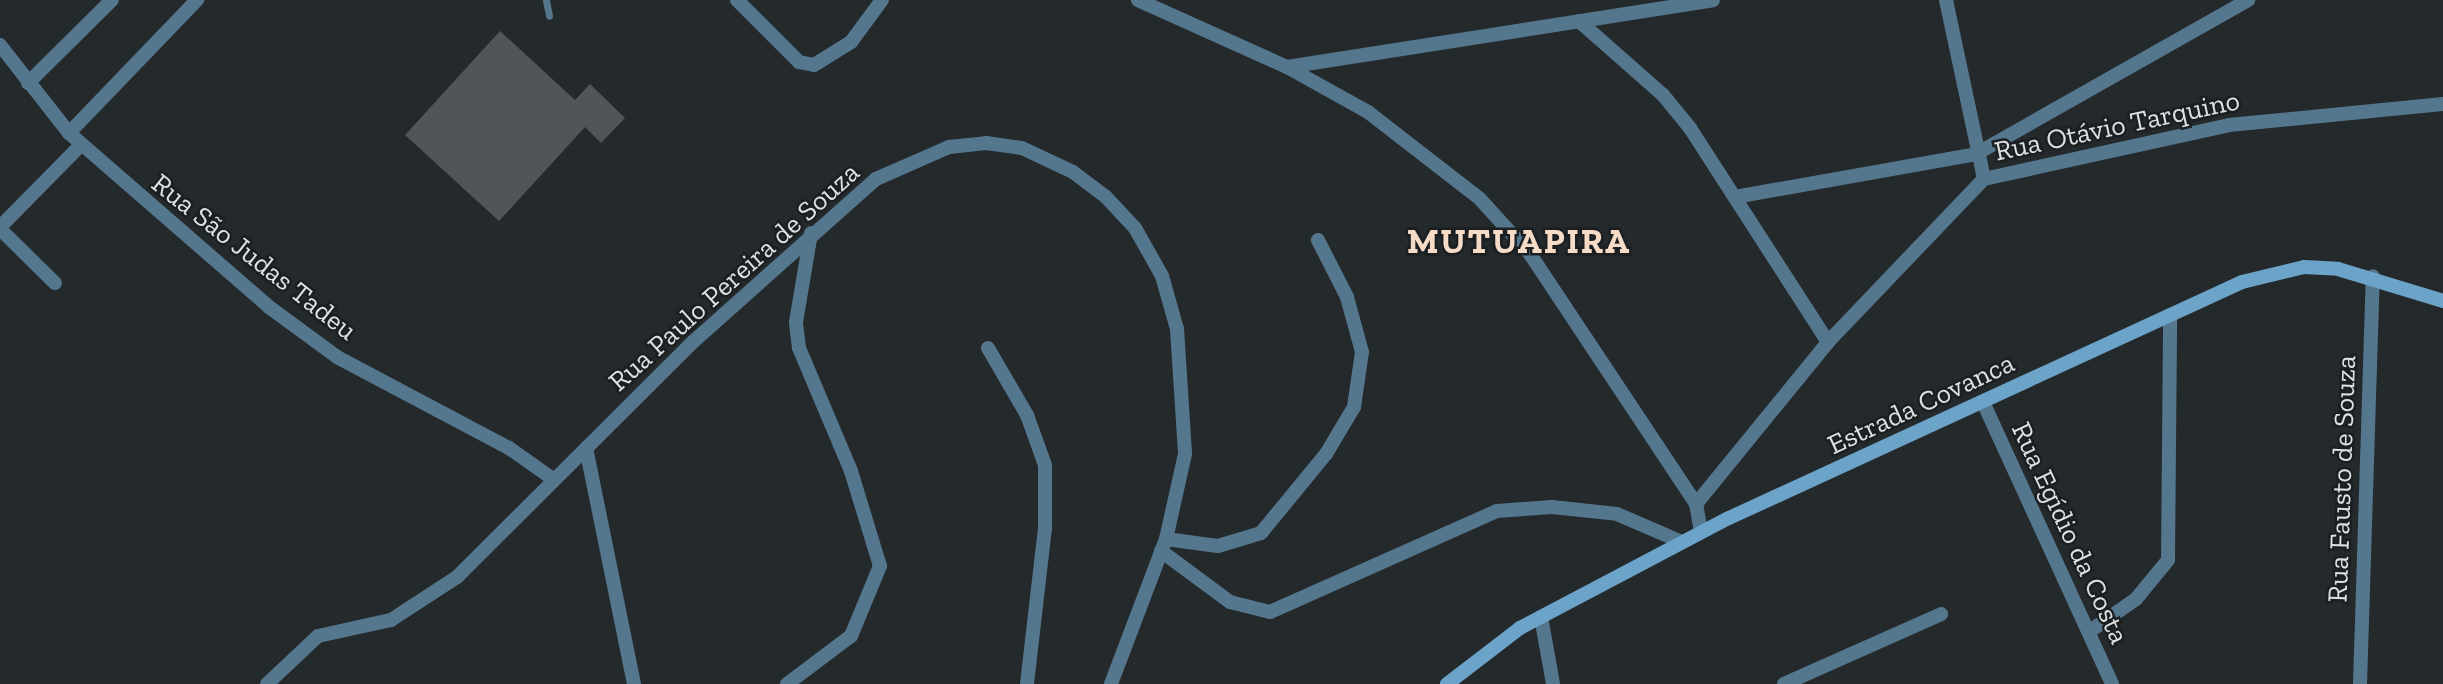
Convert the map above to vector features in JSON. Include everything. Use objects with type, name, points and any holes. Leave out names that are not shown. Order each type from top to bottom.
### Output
[{"type":"street","points":[[28,83],[112,0]]},
{"type":"street","points":[[69,133],[197,0]]},
{"type":"street","points":[[737,0],[776,42],[799,62],[814,65],[852,42],[882,0]]},
{"type":"street","points":[[1138,0],[1287,67],[1368,113],[1480,199],[1567,306],[1696,504],[1701,532]]},
{"type":"street","points":[[1287,67],[1713,0]]},
{"type":"street","points":[[1946,0],[1976,154],[1984,179]]},
{"type":"street","points":[[1735,197],[1976,154],[2248,0]]},
{"type":"street","points":[[1579,21],[1663,95],[1735,197],[1828,342]]},
{"type":"street","name":"Rua São Judas Tadeu","points":[[0,45],[69,133],[204,255],[337,357],[509,448],[553,479]]},
{"type":"street","name":"Rua Otávio Tarquino","points":[[1696,504],[1828,342],[1984,179],[2229,125],[2443,104]]},
{"type":"street","points":[[55,283],[0,228],[81,145]]},
{"type":"street","name":"Rua Paulo Pereira de Souza","points":[[267,684],[318,635],[391,620],[419,607],[811,233],[876,179],[949,147],[1022,148],[1073,172],[1106,197],[1135,228],[1162,276],[1177,329],[1185,454],[1164,545],[1111,684]]},
{"type":"street","points":[[787,684],[851,636],[880,566],[851,471],[799,348],[796,322],[811,233]]},
{"type":"street","points":[[1164,545],[1218,546],[1261,533],[1326,454],[1354,407],[1362,352],[1347,297],[1318,240]]},
{"type":"street","name":"Estrada Covanca","points":[[1447,684],[1541,617],[1701,532],[2171,315],[2264,275],[2304,267],[2373,276],[2443,301]]},
{"type":"street","name":"Rua Fausto de Souza","points":[[2360,684],[2373,276]]},
{"type":"street","points":[[2090,631],[2136,599],[2168,559],[2171,315]]},
{"type":"street","points":[[988,348],[1027,415],[1045,465],[1045,528],[1027,684]]},
{"type":"street","name":"Rua Egídio da Costa","points":[[1983,402],[2112,684]]},
{"type":"street","points":[[586,448],[634,684]]},
{"type":"street","points":[[1164,545],[1230,602],[1270,612],[1497,511],[1552,507],[1617,514],[1682,542]]},
{"type":"street","points":[[1784,684],[1941,614]]},
{"type":"street","points":[[1541,617],[1553,684]]},
{"type":"lane","points":[[546,0],[549,16]]},
{"type":"building","points":[[500,31],[575,100],[590,84],[625,118],[601,143],[585,127],[499,221],[405,135]]},
{"type":"district","name":"MUTUAPIRA","points":[[1519,241]]}]
